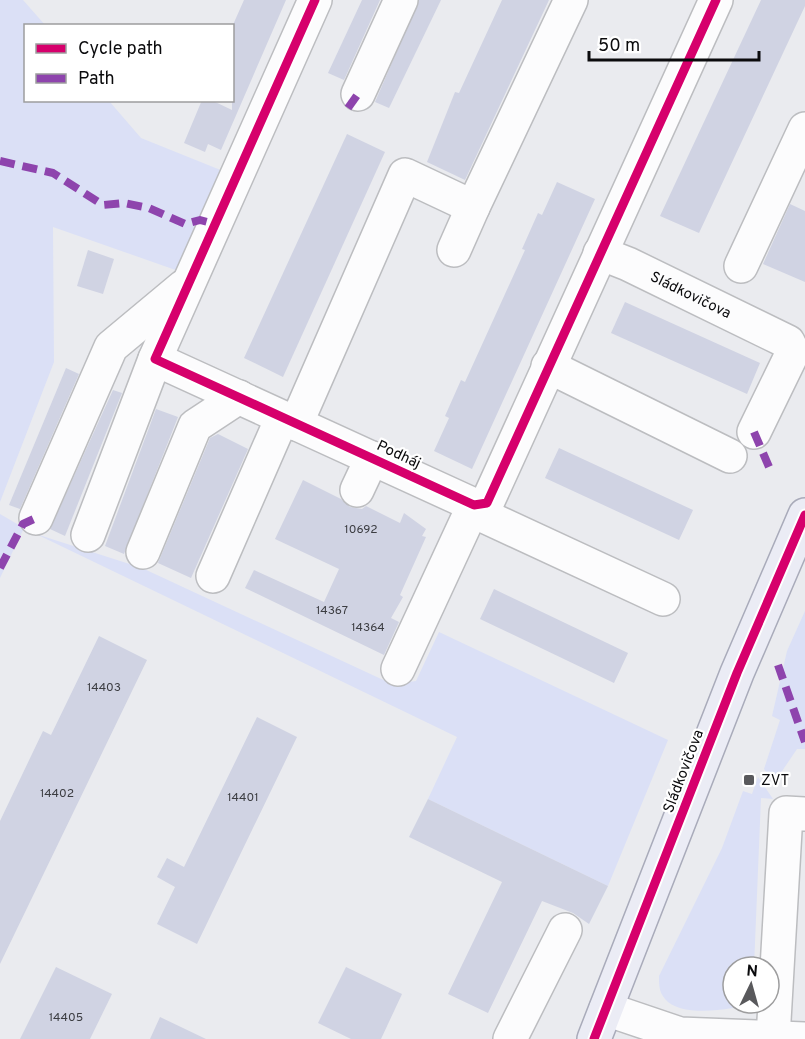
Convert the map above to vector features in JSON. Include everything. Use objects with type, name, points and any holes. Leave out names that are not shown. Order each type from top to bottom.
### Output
[{"type":"main road","name":"Sládkovičova","points":[[594,1039],[737,673],[802,532]]},
{"type":"street","points":[[88,536],[155,359],[315,0]]},
{"type":"street","points":[[358,94],[401,0]]},
{"type":"street","points":[[454,249],[571,0]]},
{"type":"street","points":[[398,669],[472,508],[487,503],[716,0]]},
{"type":"street","points":[[741,266],[805,129]]},
{"type":"street","points":[[213,576],[405,175],[473,207]]},
{"type":"street","name":"Sládkovičova","points":[[600,254],[628,264],[788,342],[793,352],[754,432]]},
{"type":"street","points":[[36,518],[111,347],[189,282]]},
{"type":"street","name":"Podháj","points":[[155,359],[372,458],[472,508]]},
{"type":"street","points":[[548,366],[730,456]]},
{"type":"street","points":[[143,552],[195,426],[239,398]]},
{"type":"street","points":[[357,490],[372,458]]},
{"type":"street","points":[[472,508],[663,599]]},
{"type":"street","points":[[773,1038],[786,813],[805,814]]},
{"type":"street","points":[[510,1039],[565,930]]},
{"type":"street","points":[[606,1009],[680,1034],[805,1039]]},
{"type":"shaded area","points":[[0,0],[23,0],[44,24],[24,24],[24,102],[110,102],[141,138],[228,173],[187,274],[53,227],[54,362],[0,502]]},
{"type":"shaded area","points":[[0,514],[24,528],[0,578]]},
{"type":"shaded area","points":[[36,534],[142,568],[392,684],[416,681],[439,632],[668,740],[608,886],[428,799],[457,737]]},
{"type":"shaded area","points":[[805,611],[805,749],[797,749],[774,783],[764,769],[780,720],[772,716],[787,651]]},
{"type":"shaded area","points":[[758,777],[773,799],[761,798],[754,955],[721,955],[721,1010],[682,1009],[665,999],[660,988],[659,976],[722,848],[743,791],[752,794]]},
{"type":"building","points":[[244,0],[286,0],[221,150],[208,144],[205,152],[184,143],[201,102],[215,102],[232,110],[232,102],[234,102],[233,24]]},
{"type":"building","points":[[362,0],[380,0],[344,80],[328,73]]},
{"type":"building","points":[[419,0],[441,0],[389,108],[375,102]]},
{"type":"building","points":[[502,0],[549,0],[465,180],[427,162],[455,92],[459,93]]},
{"type":"building","points":[[761,0],[805,0],[805,6],[699,233],[660,216]]},
{"type":"building","points":[[347,134],[385,152],[283,377],[244,358]]},
{"type":"building","points":[[557,182],[595,199],[472,469],[434,451],[449,418],[445,416],[461,380],[465,382],[525,250],[522,249],[538,213],[542,215]]},
{"type":"building","points":[[790,204],[805,211],[805,282],[763,264]]},
{"type":"building","points":[[88,250],[114,259],[103,294],[77,286]]},
{"type":"building","points":[[625,302],[760,363],[747,394],[611,333]]},
{"type":"building","points":[[66,368],[79,374],[20,509],[9,505]]},
{"type":"building","points":[[113,390],[122,393],[65,536],[50,529]]},
{"type":"building","points":[[156,409],[178,417],[124,554],[105,546]]},
{"type":"building","points":[[218,434],[248,449],[191,578],[158,563],[210,438]]},
{"type":"building","points":[[559,448],[693,510],[679,540],[545,478]]},
{"type":"building","points":[[303,480],[341,499],[350,507],[362,509],[366,506],[400,523],[404,513],[426,529],[422,536],[426,537],[400,595],[403,597],[391,618],[399,622],[384,655],[245,588],[254,570],[324,602],[339,569],[275,539]]},
{"type":"building","points":[[494,589],[628,653],[614,683],[480,619]]},
{"type":"building","points":[[99,636],[147,660],[0,964],[0,821],[43,731],[51,735]]},
{"type":"building","points":[[257,717],[297,737],[197,944],[157,924],[175,887],[157,877],[167,858],[184,867]]},
{"type":"building","points":[[428,799],[608,886],[589,924],[573,913],[542,901],[488,1013],[448,994],[502,882],[409,837]]},
{"type":"building","points":[[56,967],[112,994],[90,1039],[20,1039]]},
{"type":"building","points":[[346,967],[402,994],[381,1039],[351,1039],[318,1023]]},
{"type":"building","points":[[160,1017],[206,1039],[150,1039]]},
{"type":"marked path","points":[[348,108],[358,94]]},
{"type":"marked path","points":[[0,161],[53,173],[103,205],[124,203],[149,208],[185,224],[200,220],[215,224]]},
{"type":"marked path","points":[[754,432],[772,474]]},
{"type":"marked path","points":[[0,568],[23,524],[36,518]]},
{"type":"marked path","points":[[778,665],[805,742]]},
{"type":"cycle path","points":[[315,0],[155,359],[474,505],[487,503],[716,0]]},
{"type":"cycle path","points":[[594,1039],[737,673],[805,515]]},
{"type":"place","name":"ZVT","points":[[749,780]]}]
